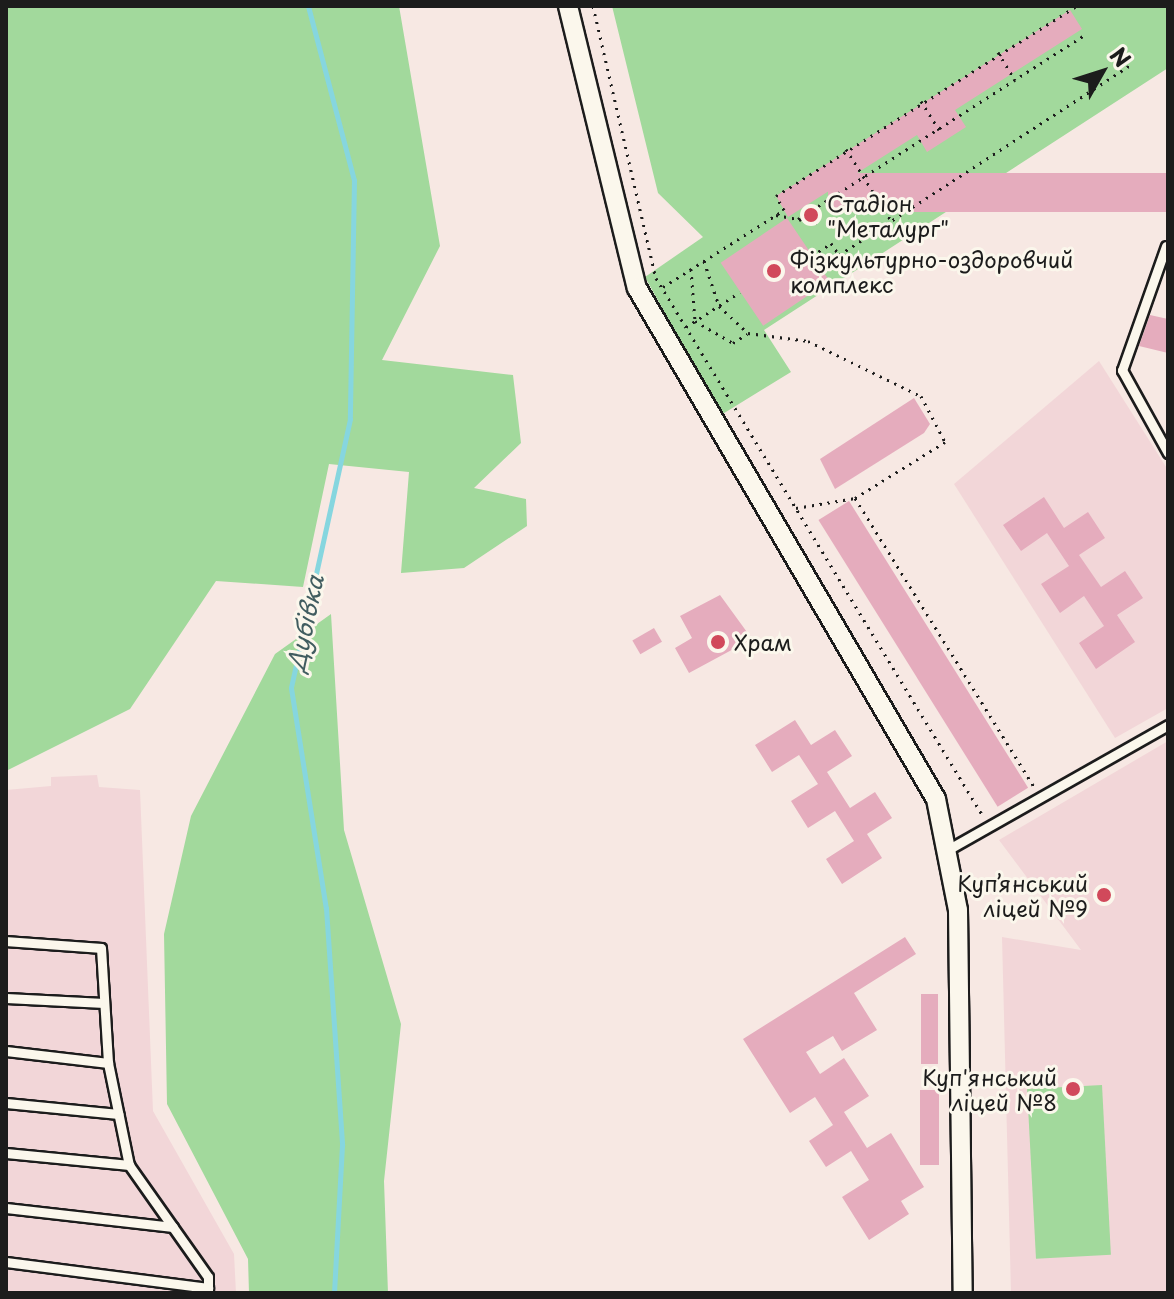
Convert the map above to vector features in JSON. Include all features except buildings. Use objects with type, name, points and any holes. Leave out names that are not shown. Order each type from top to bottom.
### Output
[{"type":"street","points":[[568,6],[637,288],[936,799],[949,849],[958,910],[963,1293]]},
{"type":"lane","points":[[1166,246],[1122,370],[1131,397],[1168,453]]},
{"type":"lane","points":[[949,849],[1168,725]]},
{"type":"lane","points":[[6,941],[101,948],[108,1063],[129,1165],[208,1277],[208,1290],[6,1262]]},
{"type":"lane","points":[[6,998],[104,1003]]},
{"type":"lane","points":[[6,1051],[108,1063]]},
{"type":"lane","points":[[6,1103],[118,1114]]},
{"type":"lane","points":[[6,1153],[129,1165]]},
{"type":"lane","points":[[6,1208],[173,1227]]},
{"type":"path","points":[[593,6],[663,287],[989,826]]},
{"type":"path","points":[[663,287],[784,210],[776,196],[1076,6]]},
{"type":"path","points":[[798,219],[1086,34]]},
{"type":"path","points":[[999,54],[1015,80]]},
{"type":"path","points":[[812,256],[831,243],[839,255],[1131,65]]},
{"type":"path","points":[[922,102],[939,130]]},
{"type":"path","points":[[847,150],[892,222]]},
{"type":"path","points":[[776,215],[819,223]]},
{"type":"path","points":[[704,261],[719,306],[748,333],[808,341],[921,396],[945,442],[855,498],[796,508]]},
{"type":"path","points":[[691,269],[695,321]]},
{"type":"path","points":[[686,327],[740,292]]},
{"type":"path","points":[[695,321],[733,343],[748,333]]},
{"type":"path","points":[[855,498],[1041,797]]},
{"type":"shaded area","points":[[1099,361],[1168,470],[1168,708],[1115,738],[954,484]]},
{"type":"shaded area","points":[[1168,741],[1168,1293],[1011,1293],[1002,937],[1081,950],[999,840]]},
{"type":"shaded area","points":[[97,775],[99,787],[140,790],[153,1111],[234,1254],[236,1293],[6,1293],[6,790],[51,786],[51,777]]},
{"type":"green space","points":[[6,6],[399,6],[440,246],[382,360],[513,375],[521,443],[474,488],[526,499],[527,526],[464,568],[401,573],[409,472],[329,464],[303,587],[216,581],[130,709],[6,771]]},
{"type":"green space","name":"Стадіон \"Металург\"","points":[[612,6],[1168,6],[1168,68],[764,330],[791,372],[721,415],[645,277],[703,237],[658,193]]},
{"type":"green space","points":[[331,614],[344,830],[401,1024],[384,1181],[388,1293],[249,1293],[248,1259],[167,1104],[164,934],[191,816],[275,654]]},
{"type":"green space","points":[[1102,1085],[1111,1255],[1036,1259],[1027,1089]]},
{"type":"waterway","name":"Дубівка","points":[[308,6],[354,180],[350,419],[291,688],[326,908],[342,1145],[334,1293]]},
{"type":"place","name":"Стадіон \"Металург\"","points":[[811,215]]},
{"type":"place","name":"Фізкультурно-оздоровчий комплекс","points":[[774,271]]},
{"type":"place","name":"Храм","points":[[718,642]]},
{"type":"place","name":"Куп’янський ліцей №9","points":[[1104,895]]},
{"type":"place","name":"Куп'янський ліцей №8","points":[[1073,1089]]}]
